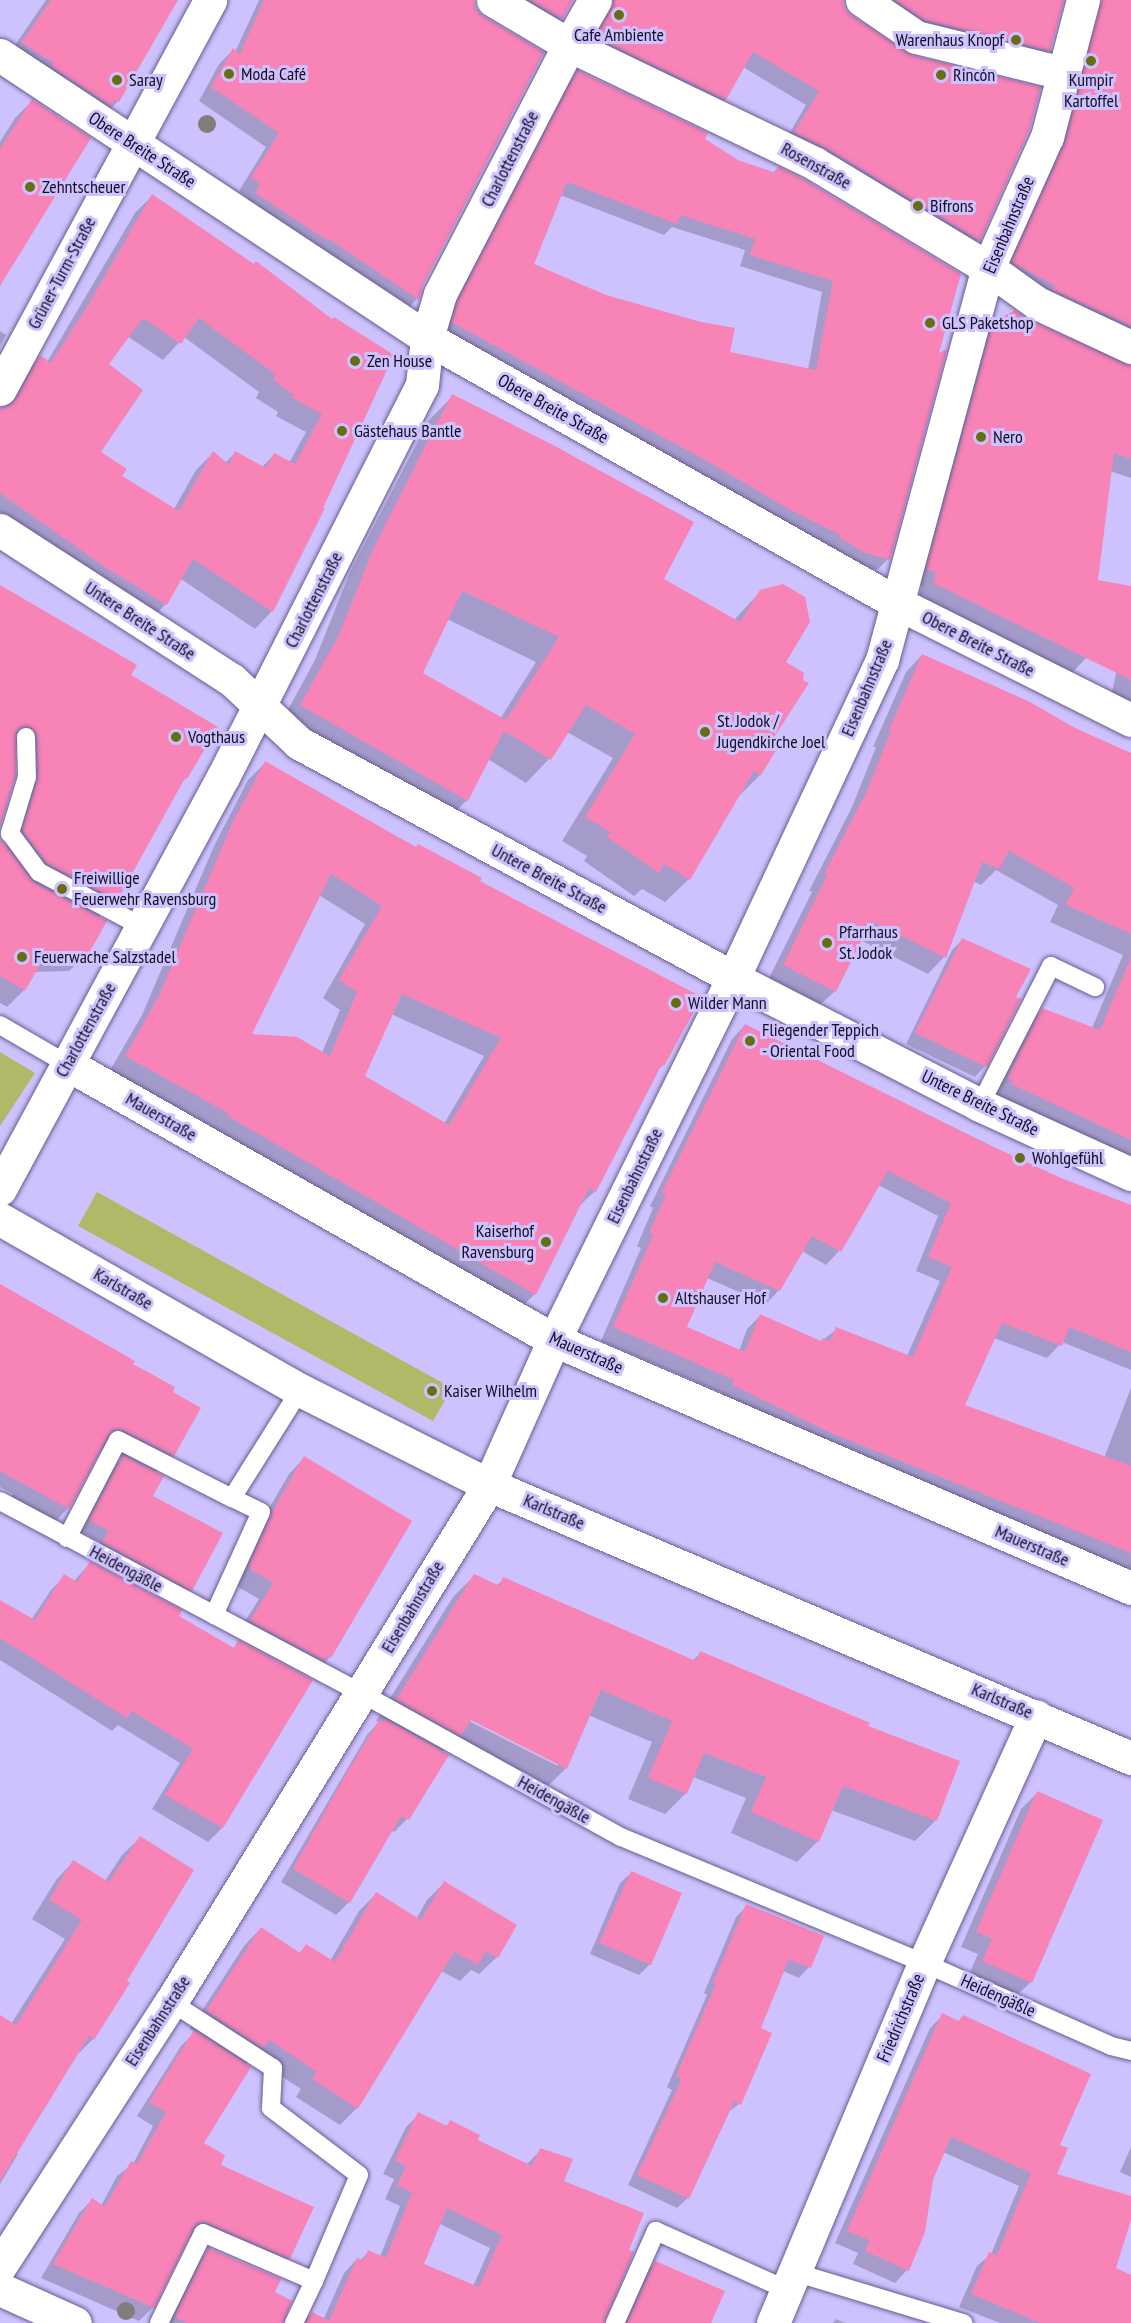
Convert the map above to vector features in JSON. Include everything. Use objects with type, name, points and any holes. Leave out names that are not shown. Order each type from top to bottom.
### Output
[{"type":"street","name":"Grüner-Turm-Straße","points":[[0,389],[210,0]]},
{"type":"street","name":"Rosenstraße","points":[[493,0],[569,45],[814,163],[988,268],[1037,303],[1131,347]]},
{"type":"street","name":"Charlottenstraße","points":[[0,1189],[261,706],[422,385],[427,338],[440,294],[569,45],[596,0]]},
{"type":"street","points":[[862,0],[916,37],[1063,73]]},
{"type":"street","name":"Eisenbahnstraße","points":[[0,2266],[171,2002],[489,1485],[554,1340],[733,978],[882,660],[988,268],[1047,137],[1083,0]]},
{"type":"street","name":"Obere Breite Straße","points":[[0,55],[427,338],[899,604],[1131,720]]},
{"type":"street","name":"Untere Breite Straße","points":[[0,530],[231,680],[299,743],[733,978],[980,1105],[1131,1174]]},
{"type":"street","name":"Mauerstraße","points":[[67,1064],[554,1340],[1131,1588]]},
{"type":"street","name":"Karlstraße","points":[[0,1219],[300,1390],[489,1485],[1131,1758]]},
{"type":"street","name":"Friedrichstraße","points":[[773,2323],[924,1963],[1036,1716]]},
{"type":"street","points":[[0,2289],[75,2323]]},
{"type":"lane","points":[[26,737],[27,777],[10,833],[39,872],[143,927]]},
{"type":"lane","points":[[980,1105],[1051,966],[1095,987]]},
{"type":"lane","points":[[0,1025],[67,1064]]},
{"type":"lane","points":[[232,1498],[300,1390]]},
{"type":"lane","points":[[67,1538],[118,1440],[261,1512],[214,1615]]},
{"type":"lane","name":"Heidengäßle","points":[[0,1501],[361,1693],[621,1837],[924,1963],[1111,2046],[1131,2051]]},
{"type":"lane","points":[[171,2002],[273,2068],[271,2109],[359,2175],[294,2323]]},
{"type":"lane","points":[[615,2323],[656,2231],[791,2281],[963,2323]]},
{"type":"lane","points":[[159,2323],[202,2233],[314,2281]]},
{"type":"green space","points":[[0,1052],[35,1073],[0,1126]]},
{"type":"green space","points":[[97,1192],[452,1388],[433,1421],[78,1226]]},
{"type":"building","points":[[51,0],[178,0],[119,102],[115,100],[111,106],[52,67],[54,63],[21,43]]},
{"type":"building","points":[[264,0],[474,0],[476,9],[483,16],[544,52],[423,285],[419,300],[329,239],[328,241],[255,193],[260,184],[251,177],[279,133],[211,87],[233,48],[240,54]]},
{"type":"building","points":[[530,0],[573,0],[562,19]]},
{"type":"building","points":[[614,0],[843,0],[845,9],[851,15],[911,55],[1041,87],[1029,131],[980,241],[824,147],[794,133],[819,91],[753,52],[726,100],[595,37]]},
{"type":"building","name":"Warenhaus Knopf","points":[[895,0],[1064,0],[1050,51],[924,20]]},
{"type":"building","points":[[1101,0],[1131,0],[1131,326],[1051,289],[1056,286],[1011,262],[1065,142]]},
{"type":"building","points":[[577,70],[708,133],[705,139],[738,160],[776,173],[778,166],[805,180],[961,274],[939,353],[947,349],[890,560],[866,553],[841,539],[840,535],[790,510],[714,465],[451,322],[457,301]],"holes":[[[567,182],[677,224],[680,215],[755,239],[750,255],[833,281],[816,370],[730,352],[735,328],[701,322],[606,295],[534,264]]]},
{"type":"building","name":"Zehntscheuer","points":[[32,99],[91,138],[0,286],[0,149]]},
{"type":"building","points":[[152,194],[254,264],[256,261],[332,319],[334,317],[394,355],[323,508],[325,508],[273,612],[193,559],[167,605],[106,568],[0,493],[0,408],[9,405],[16,398],[40,355],[51,363],[87,307]],"holes":[[[143,318],[181,344],[199,318],[276,375],[273,380],[294,395],[292,398],[322,414],[295,464],[274,453],[266,468],[235,451],[229,465],[213,451],[179,511],[122,476],[127,469],[101,452],[143,390],[109,364]]]},
{"type":"building","points":[[1015,310],[1029,320],[1131,365],[1131,459],[1114,453],[1098,580],[1131,586],[1131,680],[933,583],[936,572],[926,569],[993,322]]},
{"type":"building","points":[[452,394],[553,445],[694,522],[664,579],[740,622],[760,590],[783,584],[805,597],[810,622],[786,662],[804,673],[803,680],[809,683],[769,745],[777,749],[761,775],[754,771],[690,880],[664,864],[659,873],[607,837],[610,832],[585,817],[635,734],[586,705],[551,760],[504,731],[468,801],[300,705],[339,635],[374,547]],"holes":[[[462,591],[559,637],[506,720],[423,673]]]},
{"type":"building","points":[[0,585],[137,665],[131,675],[218,727],[187,779],[185,778],[117,901],[47,863],[22,831],[38,777],[37,737],[31,727],[21,727],[16,732],[16,775],[0,827]]},
{"type":"building","points":[[922,654],[1028,701],[1075,728],[1131,753],[1131,934],[1066,905],[1074,888],[1009,851],[999,869],[982,862],[946,958],[871,921],[836,992],[783,965],[827,875],[824,874],[868,789],[891,731],[889,730]]},
{"type":"building","points":[[265,761],[416,847],[418,844],[482,878],[480,881],[696,994],[693,1000],[699,1002],[664,1066],[662,1064],[596,1192],[589,1188],[536,1295],[226,1115],[228,1113],[125,1056],[159,996],[231,826]],"holes":[[[331,874],[382,906],[339,980],[357,992],[330,1056],[297,1037],[252,1034]],[[402,994],[501,1038],[449,1125],[365,1076]]]},
{"type":"building","points":[[0,838],[33,882],[107,921],[88,955],[45,956],[25,991],[0,976]]},
{"type":"building","points":[[962,938],[1031,969],[1016,997],[1021,999],[987,1067],[915,1033]]},
{"type":"building","points":[[1131,958],[1131,1140],[1011,1084],[1013,1081],[1007,1078],[1042,1008],[1100,1030]]},
{"type":"building","points":[[745,1024],[983,1142],[1061,1178],[1131,1205],[1131,1352],[1069,1327],[1062,1346],[1002,1323],[965,1405],[1131,1466],[1131,1553],[833,1434],[732,1385],[734,1380],[613,1327],[653,1235],[649,1233],[666,1194],[662,1192]],"holes":[[[888,1171],[951,1203],[928,1257],[952,1267],[913,1357],[836,1327],[830,1341],[823,1338],[821,1341],[760,1314],[745,1352],[687,1327],[715,1262],[780,1291],[812,1236],[841,1252]]]},
{"type":"building","points":[[0,1284],[135,1361],[133,1364],[175,1387],[173,1392],[201,1408],[174,1456],[123,1430],[112,1430],[69,1509],[0,1471]]},
{"type":"building","points":[[123,1455],[164,1476],[153,1496],[223,1533],[192,1591],[102,1542],[109,1531],[89,1520]]},
{"type":"building","points":[[304,1456],[412,1521],[331,1658],[328,1656],[325,1661],[250,1621],[273,1583],[248,1568],[272,1512]]},
{"type":"building","points":[[90,1561],[182,1610],[179,1616],[234,1648],[238,1640],[313,1680],[223,1828],[165,1795],[193,1749],[132,1711],[127,1718],[0,1638],[0,1600],[35,1620],[64,1574],[77,1582]]},
{"type":"building","points":[[474,1574],[500,1586],[503,1577],[696,1661],[700,1651],[870,1723],[868,1726],[960,1761],[937,1821],[843,1786],[819,1842],[751,1812],[766,1777],[704,1753],[687,1794],[648,1778],[672,1721],[601,1690],[567,1769],[471,1720],[461,1736],[396,1700]]},
{"type":"building","points":[[385,1719],[449,1755],[409,1820],[401,1816],[350,1903],[293,1869],[379,1720],[383,1722]]},
{"type":"building","points":[[1037,1791],[1103,1820],[1032,1983],[982,1961],[992,1939],[976,1932]]},
{"type":"building","points":[[140,1836],[194,1870],[127,1981],[130,1983],[94,2040],[89,2036],[0,2181],[0,2015],[16,2025],[82,1920],[49,1900],[73,1860],[109,1882]]},
{"type":"building","points":[[631,1871],[682,1893],[651,1965],[599,1943]]},
{"type":"building","points":[[444,1881],[517,1925],[498,1958],[486,1951],[478,1965],[454,1952],[358,2109],[312,2079],[317,2072],[269,2040],[263,2048],[206,2011],[261,1927],[300,1953],[306,1944],[335,1962],[376,1892],[421,1920]]},
{"type":"building","points":[[746,1904],[824,1936],[811,1968],[789,1959],[761,2028],[772,2033],[741,2105],[734,2102],[689,2199],[637,2175],[682,2079],[676,2076],[716,1984],[713,1983]]},
{"type":"building","points":[[942,2013],[959,2021],[963,2015],[1091,2074],[1060,2145],[1068,2148],[1057,2174],[1131,2196],[1131,2220],[1116,2268],[1131,2275],[1131,2323],[1040,2323],[971,2294],[989,2252],[997,2255],[1031,2173],[951,2137],[933,2180],[925,2232],[909,2271],[865,2251],[869,2240],[847,2231]]},
{"type":"building","points":[[194,2030],[251,2067],[204,2143],[225,2155],[221,2165],[314,2207],[290,2259],[207,2223],[197,2223],[154,2308],[53,2264],[92,2198],[105,2207],[131,2161],[137,2164],[166,2112],[149,2102]]},
{"type":"building","points":[[418,2112],[447,2126],[450,2120],[480,2135],[478,2140],[532,2166],[540,2148],[573,2159],[564,2181],[644,2213],[629,2250],[634,2252],[604,2323],[306,2323],[312,2312],[329,2321],[357,2258],[364,2260],[368,2250],[386,2258],[412,2193],[397,2185],[406,2166],[395,2160]],"holes":[[[447,2208],[502,2235],[479,2287],[424,2264]]]},
{"type":"building","points":[[208,2248],[281,2279],[275,2292],[292,2301],[283,2323],[187,2323],[174,2317]]},
{"type":"building","points":[[655,2261],[725,2291],[711,2323],[627,2323]]},
{"type":"place","name":"Cafe Ambiente","points":[[619,15]]},
{"type":"place","name":"Warenhaus Knopf","points":[[1016,40]]},
{"type":"place","name":"Kumpir Kartoffel","points":[[1091,61]]},
{"type":"place","name":"Moda Café","points":[[229,74]]},
{"type":"place","name":"Rincón","points":[[941,75]]},
{"type":"place","name":"Saray","points":[[117,80]]},
{"type":"place","name":"Zehntscheuer","points":[[30,187]]},
{"type":"place","name":"Bifrons","points":[[918,206]]},
{"type":"place","name":"GLS Paketshop","points":[[930,323]]},
{"type":"place","name":"Zen House","points":[[355,361]]},
{"type":"place","name":"Gästehaus Bantle","points":[[342,431]]},
{"type":"place","name":"Nero","points":[[981,437]]},
{"type":"place","name":"St. Jodok / Jugendkirche Joel","points":[[705,732]]},
{"type":"place","name":"Vogthaus","points":[[176,737]]},
{"type":"place","name":"Freiwillige Feuerwehr Ravensburg","points":[[62,889]]},
{"type":"place","name":"Pfarrhaus St. Jodok","points":[[827,943]]},
{"type":"place","name":"Feuerwache Salzstadel","points":[[22,957]]},
{"type":"place","name":"Wilder Mann","points":[[676,1003]]},
{"type":"place","name":"Fliegender Teppich - Oriental Food","points":[[750,1041]]},
{"type":"place","name":"Wohlgefühl","points":[[1020,1158]]},
{"type":"place","name":"Kaiserhof Ravensburg","points":[[546,1242]]},
{"type":"place","name":"Altshauser Hof","points":[[663,1298]]},
{"type":"place","name":"Kaiser Wilhelm","points":[[432,1391]]}]
